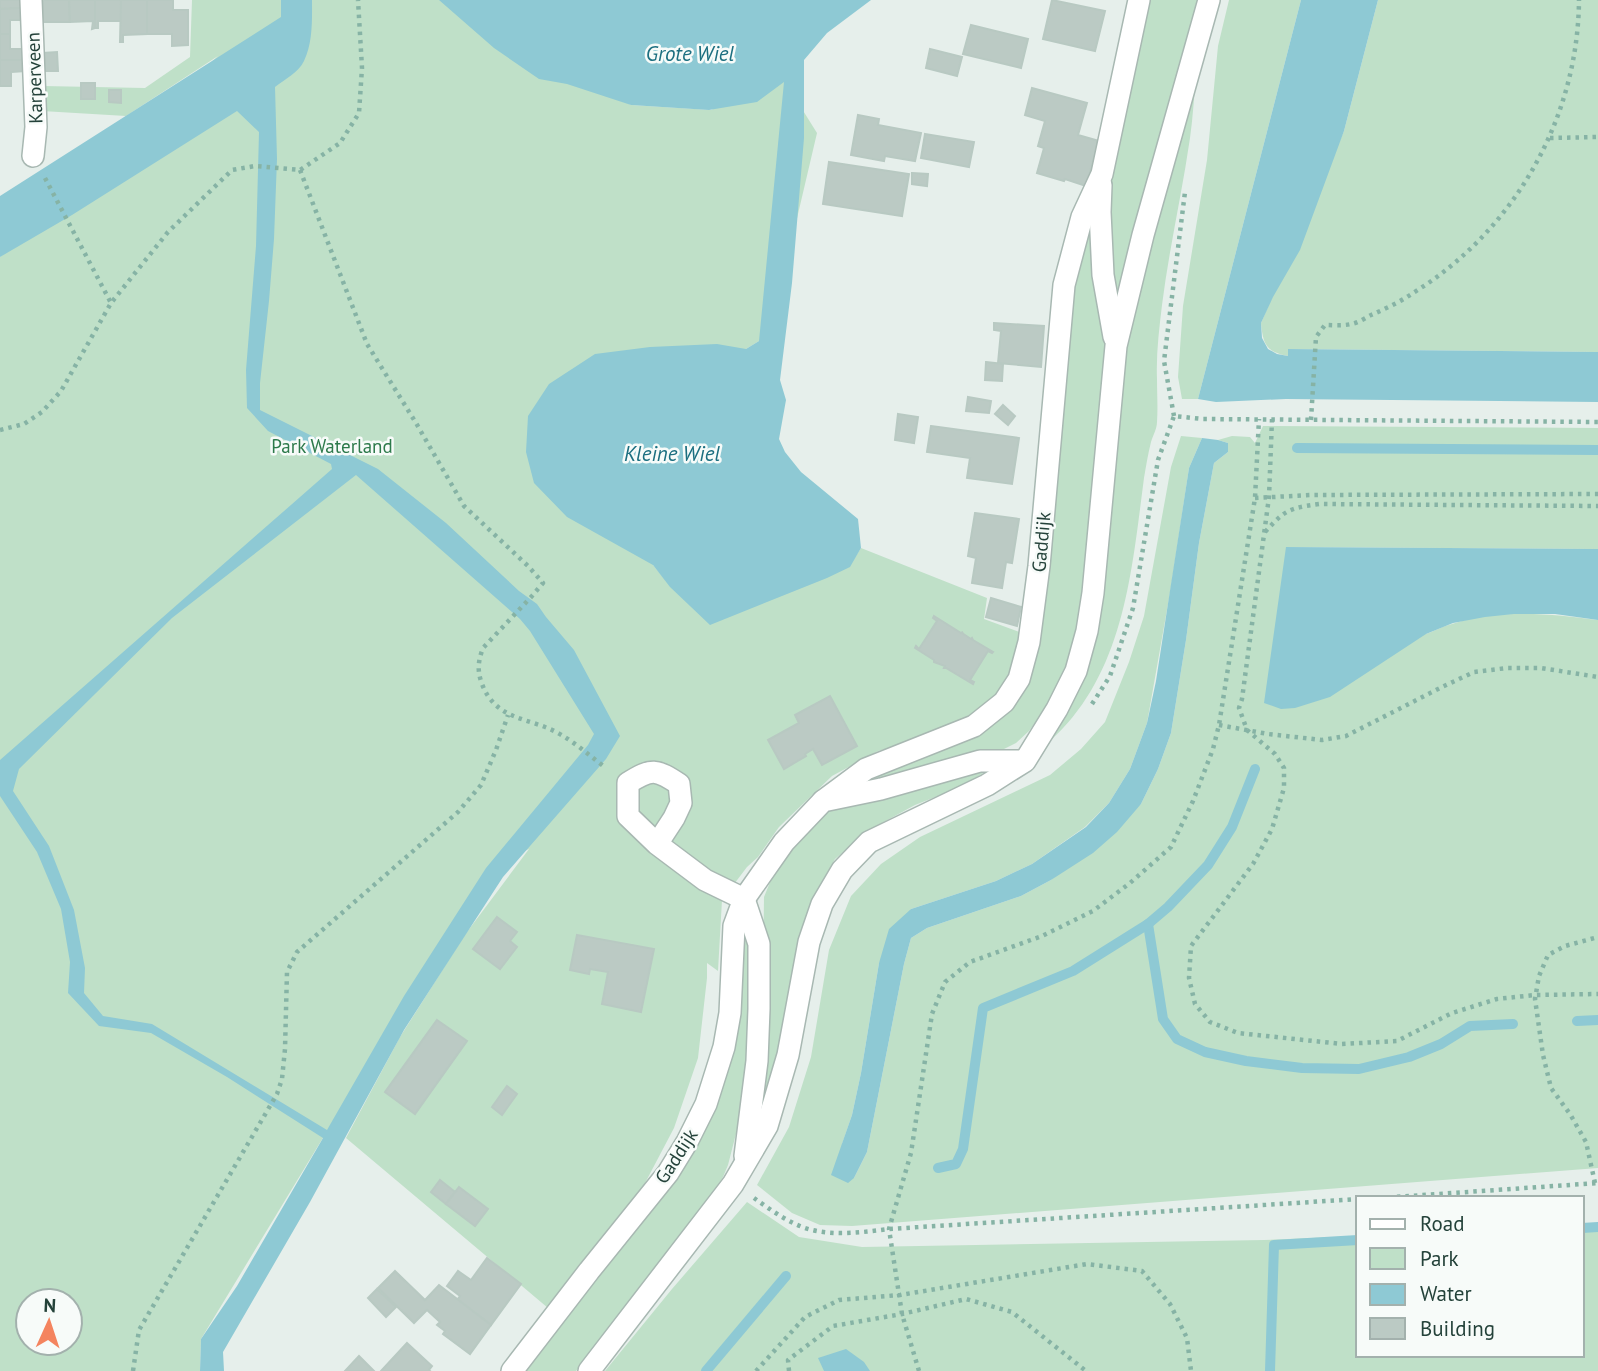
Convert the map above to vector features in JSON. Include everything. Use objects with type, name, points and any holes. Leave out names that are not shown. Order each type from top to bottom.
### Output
[{"type":"street","name":"Karperveen","points":[[31,0],[36,127],[33,156]]},
{"type":"street","name":"Gaddijk","points":[[1116,346],[1102,275],[1102,174],[1139,0]]},
{"type":"street","name":"Gaddijk","points":[[589,1371],[733,1184],[767,1126],[788,1055],[808,942],[822,904],[842,870],[870,842],[987,785],[1025,761],[1057,709],[1076,671],[1087,631],[1093,593],[1116,346],[1143,235],[1209,0]]},
{"type":"street","name":"Gaddijk","points":[[512,1371],[668,1173],[687,1142],[706,1104],[724,1047],[730,1013],[734,926],[744,899],[785,842],[823,801],[866,769],[974,726],[1004,702],[1019,679],[1029,642],[1039,566],[1064,285],[1082,217],[1102,174]]},
{"type":"street","points":[[823,801],[881,789],[981,761],[1025,761]]},
{"type":"street","points":[[657,844],[705,880],[744,899]]},
{"type":"street","name":"Gaddijk","points":[[744,899],[759,944],[757,1061],[744,1164]]},
{"type":"path","points":[[0,430],[24,424],[42,412],[61,391],[111,303],[168,232],[232,170],[255,166],[300,170],[340,143],[359,113],[362,68],[358,0]]},
{"type":"path","points":[[1311,420],[1316,337],[1325,325],[1352,324],[1401,301],[1433,281],[1477,244],[1503,214],[1532,171],[1550,138],[1573,67],[1579,0]]},
{"type":"path","points":[[1550,138],[1598,137]]},
{"type":"path","points":[[33,156],[111,303]]},
{"type":"path","points":[[300,170],[367,344],[464,506],[543,583],[483,648],[479,657],[478,673],[484,690],[492,703],[508,715],[554,731],[580,746],[604,767]]},
{"type":"path","points":[[1088,710],[1110,676],[1133,608],[1158,460],[1174,416],[1164,361],[1187,182]]},
{"type":"path","points":[[1174,416],[1202,419],[1598,422]]},
{"type":"path","points":[[919,1371],[902,1314],[889,1229],[911,1153],[932,1014],[946,982],[970,962],[1042,936],[1093,911],[1171,847],[1193,801],[1219,725],[1255,498],[1259,419]]},
{"type":"path","points":[[1272,419],[1269,497],[1239,708],[1247,730],[1275,754],[1284,768],[1284,789],[1272,829],[1253,864],[1191,946],[1189,978],[1195,1004],[1210,1022],[1238,1033],[1342,1044],[1397,1041],[1452,1013],[1497,999],[1535,995],[1598,994]]},
{"type":"path","points":[[1255,498],[1598,494]]},
{"type":"path","points":[[1264,533],[1281,514],[1297,507],[1319,504],[1598,506]]},
{"type":"path","points":[[1219,725],[1322,740],[1346,736],[1474,672],[1541,668],[1598,677]]},
{"type":"path","points":[[133,1371],[139,1329],[277,1094],[282,1079],[285,1049],[287,972],[297,952],[458,812],[481,785],[508,715]]},
{"type":"path","points":[[1409,1196],[1596,1183],[1586,1142],[1551,1088],[1542,1055],[1535,995],[1548,955],[1565,946],[1598,937]]},
{"type":"path","points":[[748,1193],[778,1214],[811,1230],[848,1233],[1356,1199]]},
{"type":"path","points":[[756,1371],[805,1317],[839,1300],[900,1296],[1087,1264],[1142,1271],[1170,1304],[1186,1338],[1191,1371]]},
{"type":"path","points":[[789,1371],[788,1360],[833,1326],[967,1300],[1012,1312],[1086,1371]]},
{"type":"green space","name":"Park Waterland","points":[[192,0],[449,0],[631,105],[711,110],[782,77],[817,133],[768,342],[759,341],[746,349],[653,565],[668,583],[849,567],[861,548],[987,598],[984,619],[1022,633],[1015,664],[996,699],[967,726],[878,751],[832,776],[779,827],[722,900],[718,971],[707,963],[698,1058],[674,1128],[644,1185],[548,1308],[346,1138],[400,1037],[464,936],[529,849],[486,869],[201,1339],[200,1371],[0,1371],[0,257],[218,56],[126,116],[42,111],[43,86],[145,88],[190,57]]},
{"type":"green space","points":[[1149,0],[1197,0],[1115,307],[1109,188]]},
{"type":"green space","points":[[1229,0],[1301,0],[1198,399],[1182,399],[1178,377],[1183,306],[1207,160],[1218,46]]},
{"type":"green space","points":[[1378,0],[1598,0],[1598,352],[1289,349],[1288,356],[1267,346],[1261,323],[1344,131]]},
{"type":"green space","points":[[1196,75],[1190,138],[1160,324],[1157,425],[1146,464],[1128,589],[1107,659],[1091,691],[1069,721],[1042,748],[1067,705],[1135,296]]},
{"type":"green space","points":[[1093,218],[1108,352],[1086,592],[1067,670],[1054,697],[1029,731],[1016,743],[1000,751],[863,787],[866,780],[1014,703],[1072,299],[1086,231]]},
{"type":"green space","points":[[1263,426],[1598,428],[1598,549],[1286,547],[1426,634],[1470,619],[1506,614],[1543,614],[1598,620],[1598,1168],[852,1226],[820,1225],[792,1213],[757,1185],[789,1127],[811,1057],[829,950],[851,896],[881,864],[920,837],[1050,775],[1081,749],[1105,722],[1144,616],[1171,467],[1181,436],[1202,438],[1189,468],[1147,723],[1130,769],[1109,803],[1085,827],[1032,864],[996,881],[911,909],[879,963],[861,1073],[852,1115],[842,1144],[854,1178],[867,1152],[911,938],[927,928],[1021,896],[1051,880],[1141,804],[1171,733],[1199,543],[1214,463],[1228,452],[1228,443],[1218,440],[1232,436],[1250,437],[1255,443]]},
{"type":"green space","points":[[991,768],[963,786],[915,805],[869,830],[835,859],[813,898],[798,940],[780,1054],[755,1127],[762,1057],[764,897],[779,860],[802,830],[827,812],[870,797]]},
{"type":"green space","points":[[741,923],[749,932],[749,1052],[739,1122],[723,1177],[647,1284],[576,1371],[522,1371],[694,1146]]},
{"type":"green space","points":[[747,1202],[799,1237],[862,1247],[1356,1236],[1356,1357],[1584,1357],[1584,1228],[1598,1228],[1598,1371],[605,1371]]},
{"type":"water","points":[[281,0],[312,0],[312,23],[307,54],[302,65],[275,87],[277,159],[274,239],[260,383],[260,410],[378,469],[446,523],[519,591],[537,604],[574,650],[620,736],[606,759],[503,877],[404,1030],[310,1202],[223,1352],[224,1371],[200,1371],[201,1339],[237,1286],[323,1138],[151,1033],[99,1026],[68,993],[70,962],[61,909],[37,852],[0,796],[0,760],[332,469],[331,464],[268,431],[247,408],[246,370],[256,246],[259,132],[237,111],[0,257],[0,196],[281,17]],"holes":[[[356,475],[520,619],[594,734],[588,745],[486,868],[404,996],[327,1130],[152,1024],[103,1016],[84,993],[85,968],[74,910],[49,846],[13,791],[19,769],[172,618]]]},
{"type":"water","name":"Kleine Wiel","points":[[439,0],[871,0],[827,33],[804,60],[804,138],[792,283],[780,380],[786,400],[779,439],[785,452],[801,472],[858,519],[861,548],[850,567],[710,625],[670,587],[653,565],[567,517],[534,483],[526,452],[528,416],[549,384],[595,354],[650,347],[717,344],[746,349],[759,341],[784,82],[757,102],[709,110],[631,105],[567,84],[539,79],[494,48]]},
{"type":"water","points":[[1301,0],[1378,0],[1344,131],[1300,250],[1261,323],[1262,338],[1268,349],[1288,356],[1288,349],[1598,352],[1598,402],[1286,399],[1216,402],[1198,399]]},
{"type":"water","points":[[1202,438],[1228,443],[1228,452],[1214,463],[1199,543],[1171,733],[1141,804],[1117,832],[1093,853],[1051,880],[1021,896],[927,928],[911,938],[867,1152],[854,1178],[848,1183],[831,1175],[852,1115],[879,963],[889,929],[911,909],[996,881],[1032,864],[1086,827],[1109,803],[1130,769],[1147,723],[1189,468]]},
{"type":"water","points":[[1286,547],[1598,549],[1598,620],[1555,614],[1514,614],[1453,623],[1426,634],[1330,697],[1295,708],[1281,709],[1264,703]]},
{"type":"water","points":[[846,1349],[864,1362],[870,1371],[824,1371],[818,1358]]},
{"type":"building","points":[[0,0],[24,0],[24,8],[0,9]]},
{"type":"building","points":[[43,0],[69,0],[70,22],[43,22]]},
{"type":"building","points":[[69,0],[95,0],[95,28],[92,29],[93,21],[70,22]]},
{"type":"building","points":[[95,0],[121,0],[121,21],[98,21],[98,28],[95,28]]},
{"type":"building","points":[[121,0],[147,0],[147,34],[123,35],[123,42],[120,42]]},
{"type":"building","points":[[147,0],[173,0],[173,10],[188,10],[188,45],[172,46],[172,34],[147,34]]},
{"type":"building","points":[[1052,0],[1105,11],[1095,51],[1043,39]]},
{"type":"building","points":[[24,8],[24,20],[10,20],[10,34],[0,34],[0,9]]},
{"type":"building","points":[[971,25],[1028,39],[1021,68],[963,54]]},
{"type":"building","points":[[0,34],[10,34],[10,49],[25,49],[25,60],[0,60]]},
{"type":"building","points":[[930,49],[962,57],[957,76],[926,68]]},
{"type":"building","points":[[57,52],[58,71],[43,71],[43,53]]},
{"type":"building","points":[[0,60],[25,60],[25,71],[11,72],[11,86],[0,86]]},
{"type":"building","points":[[81,83],[95,83],[95,99],[81,99]]},
{"type":"building","points":[[1032,88],[1087,103],[1078,135],[1099,141],[1086,186],[1037,173],[1044,148],[1038,146],[1045,121],[1025,115]]},
{"type":"building","points":[[109,90],[121,90],[121,103],[109,102]]},
{"type":"building","points":[[858,115],[879,119],[878,125],[921,133],[915,161],[885,156],[884,161],[851,155]]},
{"type":"building","points":[[925,134],[974,142],[969,167],[921,158]]},
{"type":"building","points":[[829,162],[909,174],[902,216],[823,204]]},
{"type":"building","points":[[912,173],[928,174],[927,186],[912,184]]},
{"type":"building","points":[[994,323],[1044,326],[1041,367],[998,363],[1001,331],[994,330]]},
{"type":"building","points":[[986,362],[1003,364],[1002,381],[985,380]]},
{"type":"building","points":[[968,397],[991,401],[989,413],[966,411]]},
{"type":"building","points":[[1003,405],[1015,416],[1008,425],[995,414]]},
{"type":"building","points":[[898,414],[918,417],[914,443],[895,440]]},
{"type":"building","points":[[931,426],[1019,438],[1012,484],[967,478],[970,458],[927,452]]},
{"type":"building","points":[[975,513],[1019,519],[1012,563],[1006,562],[1002,588],[972,583],[976,558],[968,556]]},
{"type":"building","points":[[991,598],[1021,607],[1017,626],[986,617]]},
{"type":"building","points":[[934,616],[993,652],[988,651],[970,680],[973,684],[915,648],[916,646],[919,649],[937,621]]},
{"type":"building","points":[[830,696],[857,746],[822,765],[813,749],[784,769],[768,740],[799,723],[795,715]]},
{"type":"building","points":[[497,917],[517,932],[510,941],[517,947],[500,969],[473,949]]},
{"type":"building","points":[[577,935],[654,949],[641,1012],[602,1004],[608,972],[590,969],[589,974],[570,970]]},
{"type":"building","points":[[437,1020],[467,1041],[415,1114],[385,1092]]},
{"type":"building","points":[[507,1086],[517,1094],[502,1115],[492,1107]]},
{"type":"building","points":[[440,1180],[455,1192],[446,1204],[431,1192]]},
{"type":"building","points":[[459,1187],[488,1209],[475,1226],[446,1204]]},
{"type":"building","points":[[487,1258],[521,1284],[491,1325],[457,1300],[460,1296],[447,1286],[458,1271],[471,1280]]},
{"type":"building","points":[[395,1271],[425,1300],[439,1285],[491,1325],[470,1354],[443,1334],[445,1331],[437,1325],[440,1322],[427,1310],[414,1323],[378,1288]]},
{"type":"building","points":[[377,1289],[396,1307],[386,1317],[368,1298]]},
{"type":"building","points":[[407,1343],[432,1366],[430,1371],[381,1371]]},
{"type":"building","points":[[359,1356],[374,1371],[345,1371]]},
{"type":"waterway","points":[[1297,448],[1598,450]]},
{"type":"waterway","points":[[938,1168],[956,1164],[963,1149],[983,1008],[1073,971],[1148,924],[1168,907],[1208,865],[1232,827],[1255,769]]},
{"type":"waterway","points":[[1148,924],[1163,1019],[1177,1039],[1205,1052],[1246,1061],[1302,1068],[1359,1069],[1409,1057],[1441,1044],[1470,1026],[1513,1024]]},
{"type":"waterway","points":[[1577,1021],[1598,1020]]},
{"type":"waterway","points":[[1584,1228],[1598,1227]]},
{"type":"waterway","points":[[1270,1371],[1274,1245],[1356,1240]]},
{"type":"waterway","points":[[706,1371],[786,1276]]},
{"type":"water label","name":"Grote Wiel","points":[[690,54]]}]
